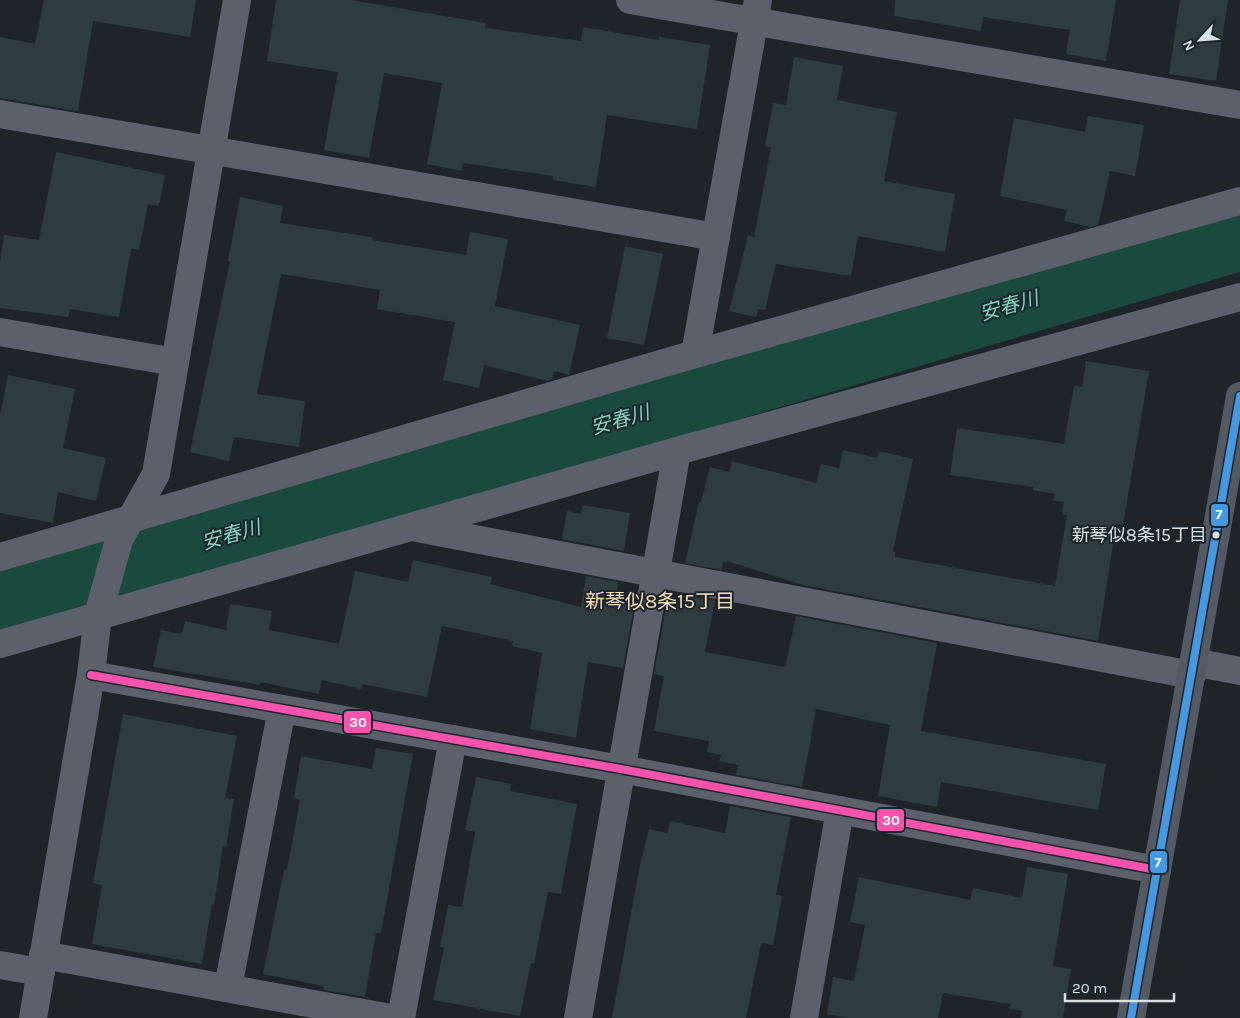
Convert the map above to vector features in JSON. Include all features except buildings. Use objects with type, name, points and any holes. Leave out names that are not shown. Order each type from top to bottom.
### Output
[{"type":"main road","points":[[1132,1018],[1240,396]]},
{"type":"street","points":[[33,1018],[91,675],[100,607],[125,530],[156,474],[237,0]]},
{"type":"street","points":[[630,0],[756,10],[1240,105]]},
{"type":"street","points":[[695,354],[756,10]]},
{"type":"street","points":[[0,114],[212,148],[716,237]]},
{"type":"street","points":[[0,557],[125,530],[695,354],[1240,201]]},
{"type":"street","points":[[0,644],[100,607],[412,527],[678,451],[1240,297]]},
{"type":"street","points":[[0,332],[175,362]]},
{"type":"street","points":[[578,1018],[678,451]]},
{"type":"street","points":[[412,527],[657,573],[1193,668],[1240,671]]},
{"type":"street","points":[[91,675],[621,769],[1157,870]]},
{"type":"street","points":[[228,987],[282,708]]},
{"type":"street","points":[[401,1018],[453,739]]},
{"type":"street","points":[[804,1018],[840,810]]},
{"type":"street","points":[[0,965],[42,964],[228,987],[392,1018]]},
{"type":"waterway","name":"安春川","points":[[0,603],[1240,238]]},
{"type":"transit line","name":"7","points":[[1131,1018],[1240,396]]},
{"type":"transit line","name":"30","points":[[91,675],[621,769],[1157,870]]},
{"type":"place","name":"新琴似8条15丁目","points":[[1216,535]]},
{"type":"district","name":"新琴似8条15丁目","points":[[660,601]]}]
